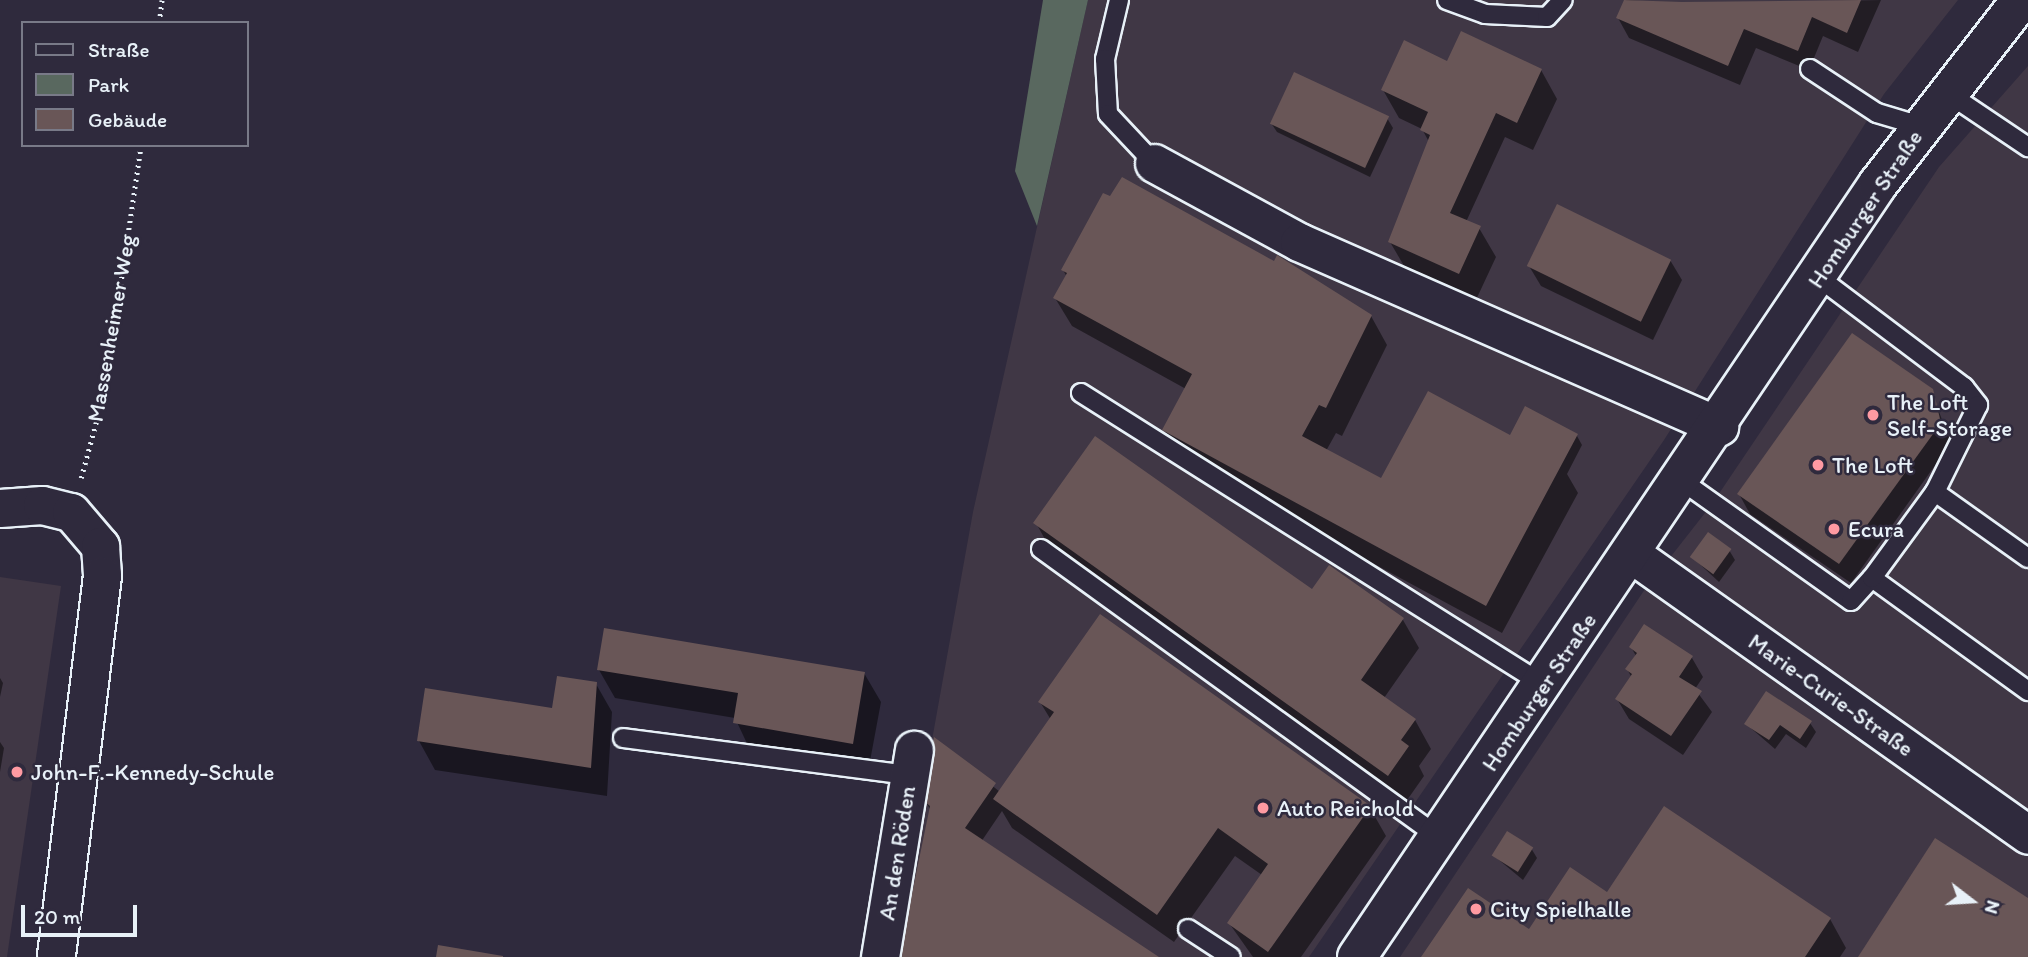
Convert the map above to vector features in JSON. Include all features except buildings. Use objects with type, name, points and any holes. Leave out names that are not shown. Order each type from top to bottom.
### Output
[{"type":"street","name":"Homburger Straße","points":[[1357,957],[1633,555],[1921,126],[2021,0]]},
{"type":"street","points":[[1154,163],[1299,242],[1719,426]]},
{"type":"street","points":[[0,508],[42,505],[71,512],[100,546],[102,575],[56,957]]},
{"type":"street","name":"Marie-Curie-Straße","points":[[1633,555],[2028,835]]},
{"type":"street","name":"An den Röden","points":[[880,957],[911,762]]},
{"type":"lane","points":[[1119,0],[1105,59],[1108,114],[1154,163]]},
{"type":"lane","points":[[1447,0],[1485,14],[1548,17],[1563,0]]},
{"type":"lane","points":[[1810,69],[1877,113],[1921,126]]},
{"type":"lane","points":[[1946,92],[2028,146]]},
{"type":"lane","points":[[1682,481],[1851,601],[1872,578],[1935,492],[1978,405],[1964,387],[1818,277]]},
{"type":"lane","points":[[1081,393],[1544,685]]},
{"type":"lane","points":[[1935,492],[2028,558]]},
{"type":"lane","points":[[1041,550],[1439,837]]},
{"type":"lane","points":[[1872,578],[2028,691]]},
{"type":"lane","points":[[623,738],[911,762]]},
{"type":"lane","points":[[1188,929],[1231,957]]},
{"type":"path","points":[[159,21],[162,0]]},
{"type":"path","name":"Massenheimer Weg","points":[[71,512],[105,389],[141,147]]},
{"type":"shaded area","points":[[1088,0],[1958,0],[1884,94],[1664,440],[1309,957],[893,957],[973,512]]},
{"type":"shaded area","points":[[2028,66],[2028,957],[1400,957],[1643,592],[1712,504],[1939,167]]},
{"type":"shaded area","name":"John-F.-Kennedy-Schule","points":[[0,577],[61,586],[7,957],[0,957]]},
{"type":"green space","points":[[1043,0],[1088,0],[1037,226],[1015,171]]},
{"type":"place","name":"The Loft Self-Storage","points":[[1873,415]]},
{"type":"place","name":"The Loft","points":[[1818,465]]},
{"type":"place","name":"Ecura","points":[[1834,529]]},
{"type":"place","name":"John-F.-Kennedy-Schule","points":[[17,772]]},
{"type":"place","name":"Auto Reichold","points":[[1263,808]]},
{"type":"place","name":"City Spielhalle","points":[[1476,909]]}]
